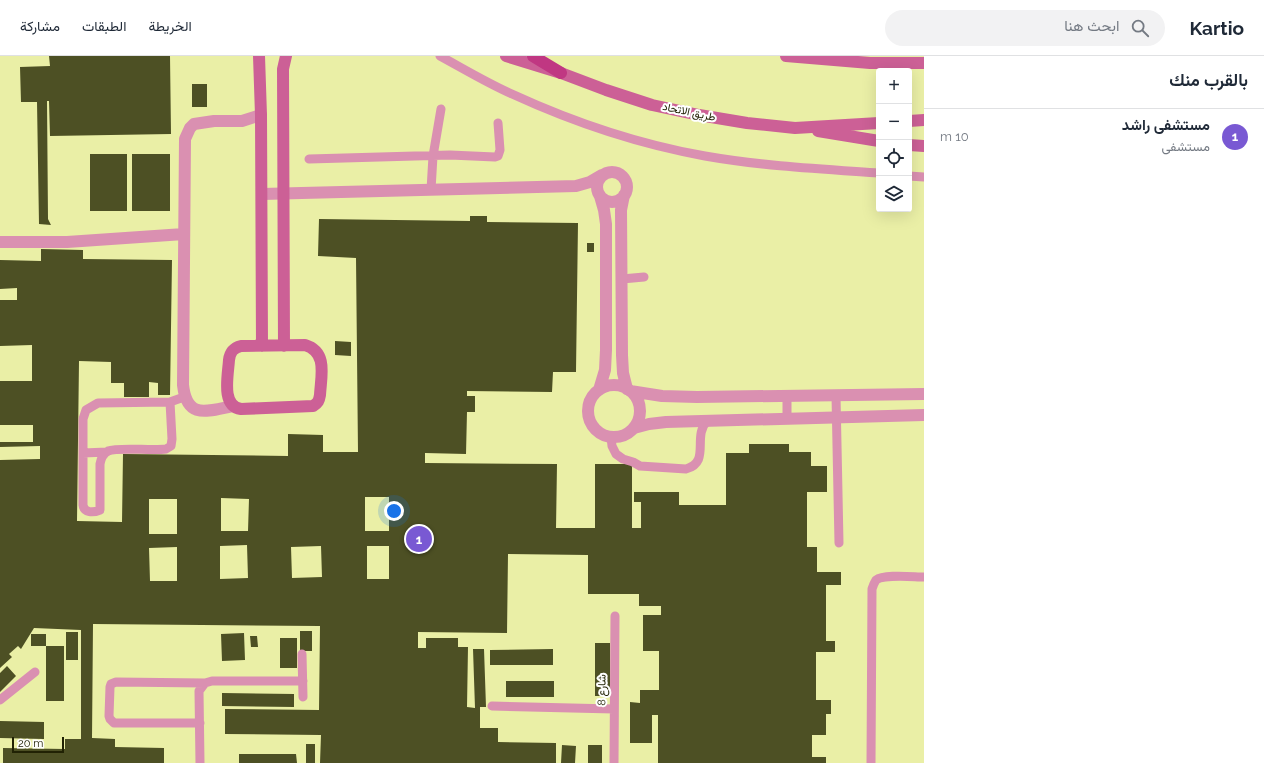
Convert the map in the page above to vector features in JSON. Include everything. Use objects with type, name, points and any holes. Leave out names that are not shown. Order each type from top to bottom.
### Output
[{"type":"main road","points":[[533,56],[561,73]]},
{"type":"street","points":[[259,56],[262,194],[262,346]]},
{"type":"street","points":[[280,56],[278,65],[283,74]]},
{"type":"street","points":[[284,346],[283,74],[286,56]]},
{"type":"street","name":"طريق الاتحاد","points":[[506,56],[561,73],[606,90],[659,106],[747,124],[795,128],[876,123]]},
{"type":"street","points":[[786,56],[870,63],[924,63]]},
{"type":"street","points":[[232,406],[228,395],[229,355],[236,348],[241,346],[305,345],[316,350],[320,356],[321,362],[320,395],[317,404],[313,406],[241,409],[232,406],[200,411],[188,404],[184,397],[185,139],[190,128],[194,124],[202,122],[242,121],[261,115]]},
{"type":"street","points":[[912,121],[924,120]]},
{"type":"street","points":[[795,128],[876,141]]},
{"type":"street","points":[[912,145],[924,146]]},
{"type":"street","points":[[262,194],[576,186],[590,182],[610,172],[622,175],[627,183],[621,210],[622,360],[623,373],[629,390],[636,398],[639,405],[640,414],[638,422],[634,428],[623,436],[611,437],[603,435],[590,422],[588,413],[589,404],[593,396],[599,390],[613,385],[629,390],[679,397],[787,397],[924,394]]},
{"type":"street","points":[[599,390],[605,370],[606,350],[606,224],[597,184],[602,175]]},
{"type":"street","points":[[576,186],[599,195],[609,202],[615,202],[624,196]]},
{"type":"street","points":[[0,242],[67,242],[184,234]]},
{"type":"street","points":[[634,428],[666,422],[924,415]]},
{"type":"lane","points":[[440,56],[518,96],[573,120],[638,140],[704,156],[764,164],[876,173]]},
{"type":"lane","points":[[431,190],[433,156],[440,109]]},
{"type":"lane","points":[[309,159],[460,155],[495,157],[498,156],[500,150],[498,123]]},
{"type":"lane","points":[[912,176],[924,177]]},
{"type":"lane","points":[[622,279],[644,277]]},
{"type":"lane","points":[[836,396],[839,544]]},
{"type":"lane","points":[[107,452],[103,455],[100,464],[100,508],[98,511],[86,511],[83,508],[83,419],[86,410],[91,406],[98,404],[170,402],[184,397]]},
{"type":"lane","points":[[787,397],[787,418]]},
{"type":"lane","points":[[83,453],[116,450],[163,450],[169,448],[172,443],[170,402]]},
{"type":"lane","points":[[611,437],[612,446],[616,454],[623,459],[640,466],[686,469],[692,468],[700,458],[700,434],[707,421]]},
{"type":"lane","points":[[871,763],[873,584],[876,580],[886,577],[924,577]]},
{"type":"lane","name":"شارع 8","points":[[614,763],[615,616]]},
{"type":"lane","points":[[302,654],[303,697]]},
{"type":"lane","points":[[0,700],[35,672]]},
{"type":"lane","points":[[200,723],[114,723],[109,716],[111,684],[116,682],[205,683],[212,681],[303,681]]},
{"type":"lane","points":[[200,763],[199,691],[205,683]]},
{"type":"lane","points":[[492,706],[614,709]]},
{"type":"building","points":[[49,56],[170,56],[171,134],[50,136],[49,101],[47,101],[48,219],[51,225],[39,224],[37,102],[21,102],[20,67],[50,66]]},
{"type":"building","points":[[192,84],[207,84],[207,107],[192,107]]},
{"type":"building","points":[[90,154],[127,154],[127,211],[90,211]]},
{"type":"building","points":[[132,154],[170,154],[170,211],[132,211]]},
{"type":"building","points":[[470,216],[487,216],[487,222],[578,223],[576,372],[553,372],[552,392],[467,391],[467,396],[475,396],[475,412],[467,412],[466,454],[425,453],[425,463],[557,464],[556,528],[595,528],[595,464],[632,464],[632,528],[641,528],[641,502],[634,502],[634,492],[679,492],[679,505],[726,505],[726,453],[749,453],[749,444],[789,444],[789,452],[811,452],[811,466],[827,466],[827,492],[807,492],[807,547],[817,547],[817,572],[841,572],[841,585],[826,585],[826,641],[835,641],[835,652],[816,652],[816,700],[831,700],[831,714],[826,714],[826,735],[812,735],[812,757],[826,757],[826,763],[658,763],[658,715],[652,715],[652,743],[630,743],[630,702],[640,703],[640,690],[659,690],[659,651],[643,651],[643,615],[661,615],[661,606],[639,606],[639,594],[588,594],[588,555],[508,554],[507,633],[418,632],[418,648],[426,648],[426,638],[458,638],[458,647],[468,647],[467,707],[475,708],[473,649],[484,649],[486,707],[480,707],[480,728],[498,728],[498,742],[556,743],[556,763],[320,763],[321,735],[225,734],[225,709],[319,710],[320,626],[93,624],[92,738],[115,739],[115,747],[164,748],[164,763],[3,763],[3,748],[65,749],[65,739],[81,739],[81,630],[34,628],[21,649],[18,646],[9,654],[12,657],[0,668],[0,460],[40,459],[40,446],[0,447],[0,442],[33,442],[33,425],[0,425],[0,381],[32,381],[32,345],[0,346],[0,300],[17,300],[17,288],[0,289],[0,260],[41,261],[41,249],[83,250],[83,259],[172,260],[170,395],[158,395],[158,383],[149,382],[149,397],[124,397],[124,383],[111,383],[111,362],[79,361],[77,521],[122,522],[123,454],[288,456],[288,434],[323,435],[323,452],[358,452],[356,258],[318,256],[319,219],[470,221]],"holes":[[[365,497],[389,497],[389,531],[365,531]],[[221,498],[249,499],[248,531],[221,531]],[[149,499],[177,499],[177,534],[149,534]],[[247,545],[248,578],[220,579],[220,546]],[[321,546],[322,577],[292,578],[291,547]],[[367,546],[389,546],[389,579],[367,579]],[[177,547],[177,581],[150,581],[149,548]]]},
{"type":"building","points":[[587,243],[594,243],[594,252],[587,252]]},
{"type":"building","points":[[335,341],[351,342],[351,356],[335,355]]},
{"type":"building","points":[[300,631],[312,631],[312,651],[300,651]]},
{"type":"building","points":[[66,632],[78,632],[78,660],[66,660]]},
{"type":"building","points":[[244,633],[245,660],[222,661],[221,634]]},
{"type":"building","points":[[31,634],[46,634],[46,646],[31,646]]},
{"type":"building","points":[[250,636],[257,636],[258,647],[251,647]]},
{"type":"building","points":[[280,638],[297,638],[297,668],[280,668]]},
{"type":"building","points":[[595,643],[610,643],[610,696],[595,696]]},
{"type":"building","points":[[46,646],[64,646],[64,701],[46,701]]},
{"type":"building","points":[[553,649],[553,665],[490,665],[490,650]]},
{"type":"building","points":[[7,666],[16,676],[0,692],[0,673]]},
{"type":"building","points":[[506,681],[554,681],[554,697],[506,697]]},
{"type":"building","points":[[222,693],[294,694],[294,707],[222,706]]},
{"type":"building","points":[[0,721],[44,722],[44,739],[0,738]]},
{"type":"building","points":[[306,744],[315,744],[315,763],[306,763]]},
{"type":"building","points":[[562,745],[576,746],[575,763],[561,763]]},
{"type":"building","points":[[588,745],[602,745],[602,763],[588,763]]},
{"type":"building","points":[[239,754],[296,754],[297,763],[239,763]]},
{"type":"place","name":"مستشفى راشد","points":[[419,539]]}]
